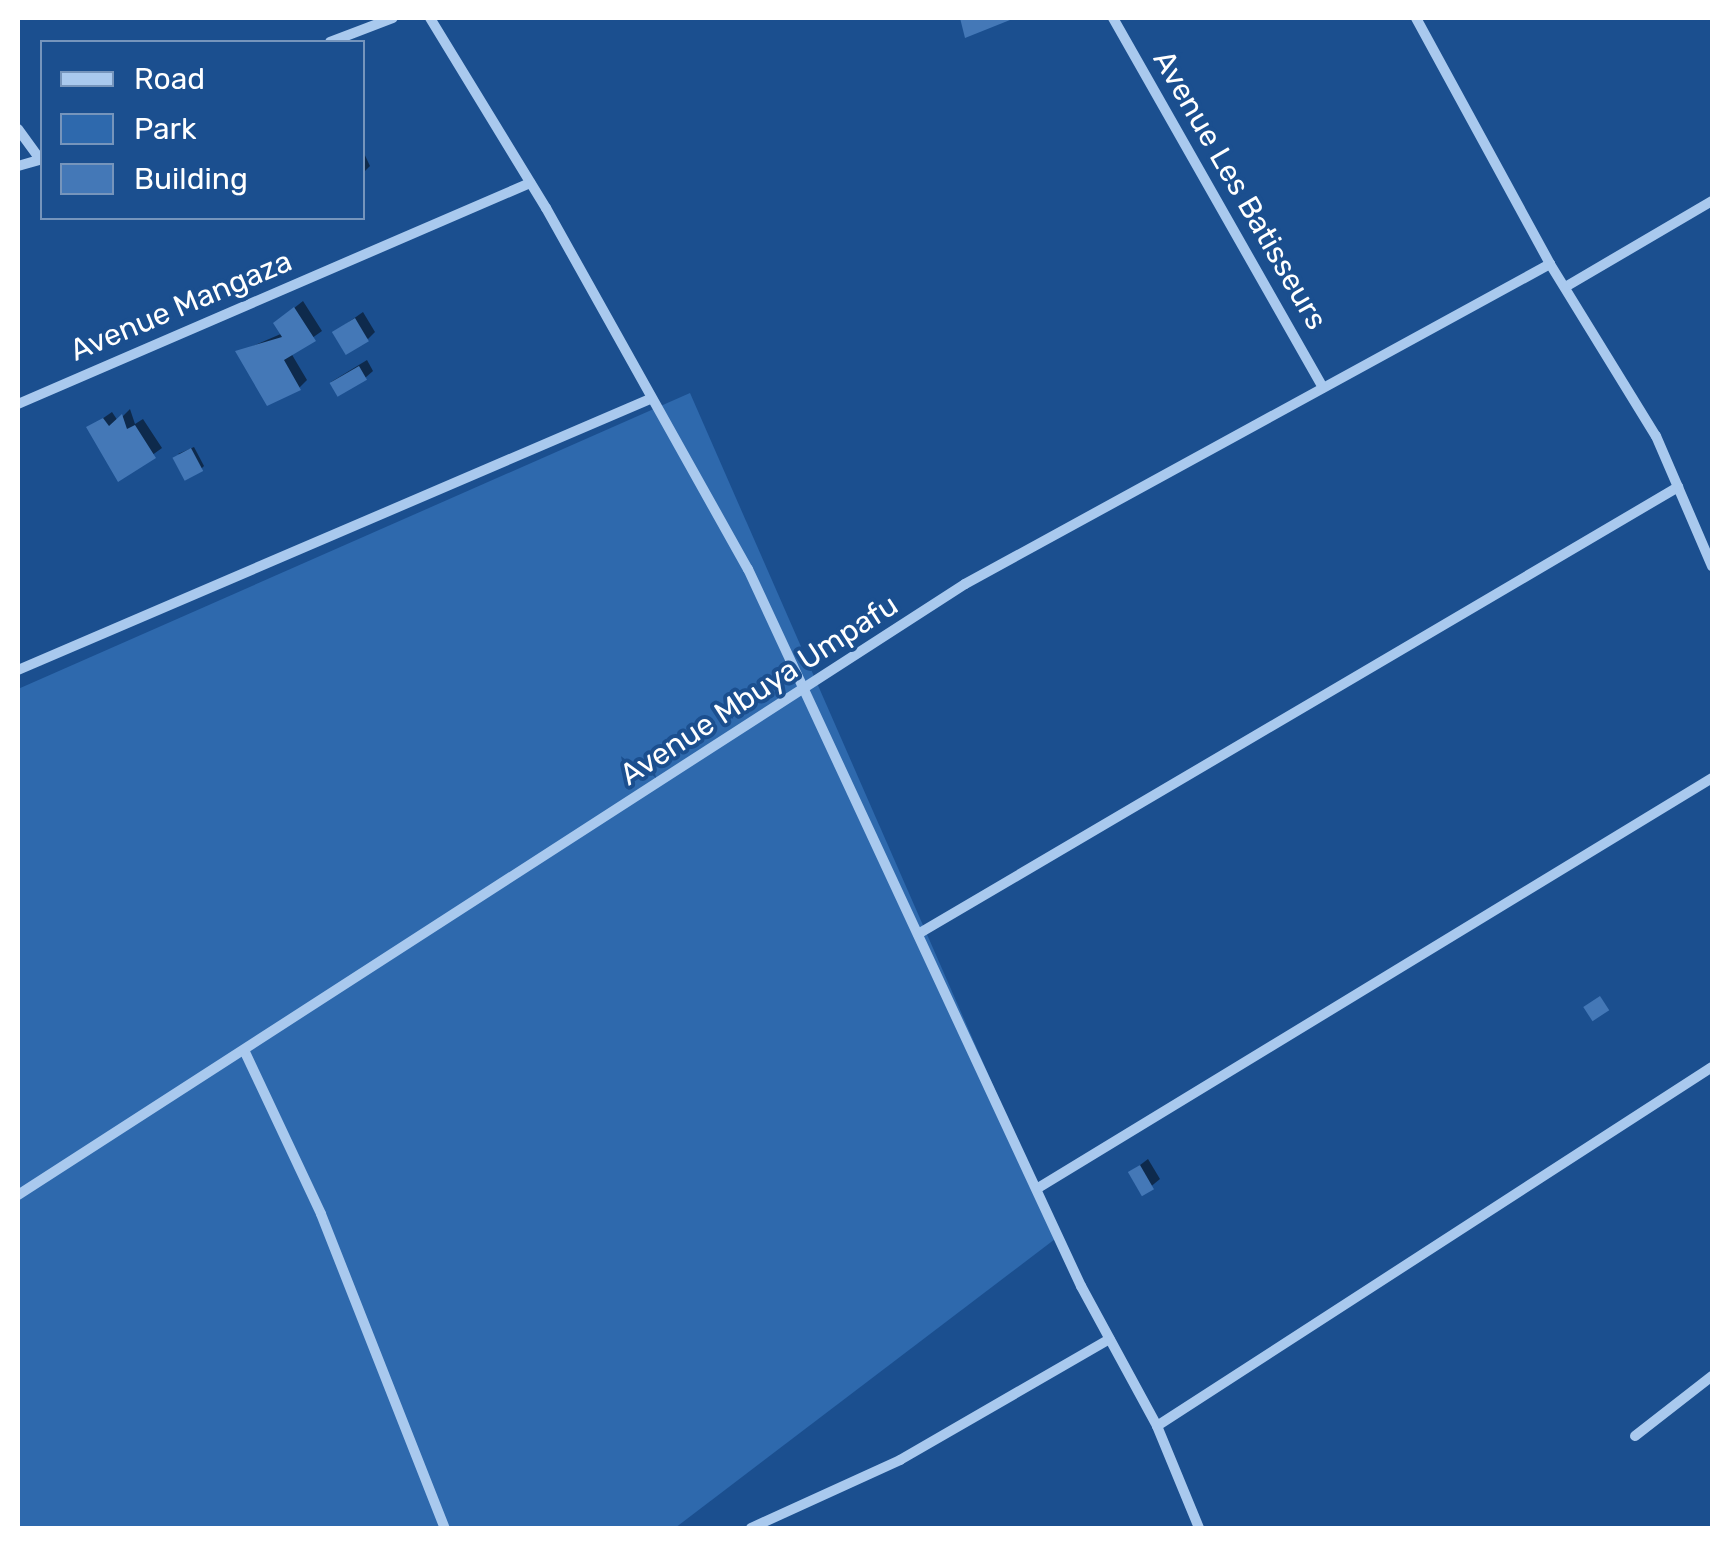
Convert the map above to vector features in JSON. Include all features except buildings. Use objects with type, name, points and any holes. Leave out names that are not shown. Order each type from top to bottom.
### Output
[{"type":"street","points":[[335,40],[393,18]]},
{"type":"street","points":[[430,18],[530,183],[748,569],[803,694],[1110,1339],[1157,1426],[1199,1528]]},
{"type":"street","name":"Avenue Les Batisseurs","points":[[1113,18],[1322,387]]},
{"type":"street","points":[[1416,18],[1550,264],[1656,436],[1712,566]]},
{"type":"street","points":[[18,130],[40,158]]},
{"type":"street","name":"Avenue Mangaza","points":[[18,404],[530,183]]},
{"type":"street","points":[[1567,286],[1712,201]]},
{"type":"street","name":"Avenue Mbuya Umpafu","points":[[18,1195],[803,694],[965,584],[1550,264]]},
{"type":"street","points":[[18,670],[650,399]]},
{"type":"street","points":[[918,934],[1678,488]]},
{"type":"street","points":[[1038,1188],[1712,778]]},
{"type":"street","points":[[244,1050],[321,1214],[446,1528]]},
{"type":"street","points":[[1157,1426],[1712,1067]]},
{"type":"street","points":[[751,1528],[900,1460],[1110,1339]]},
{"type":"street","points":[[1635,1436],[1712,1376]]},
{"type":"green space","points":[[690,393],[1059,1236],[675,1528],[18,1528],[18,689]]}]
